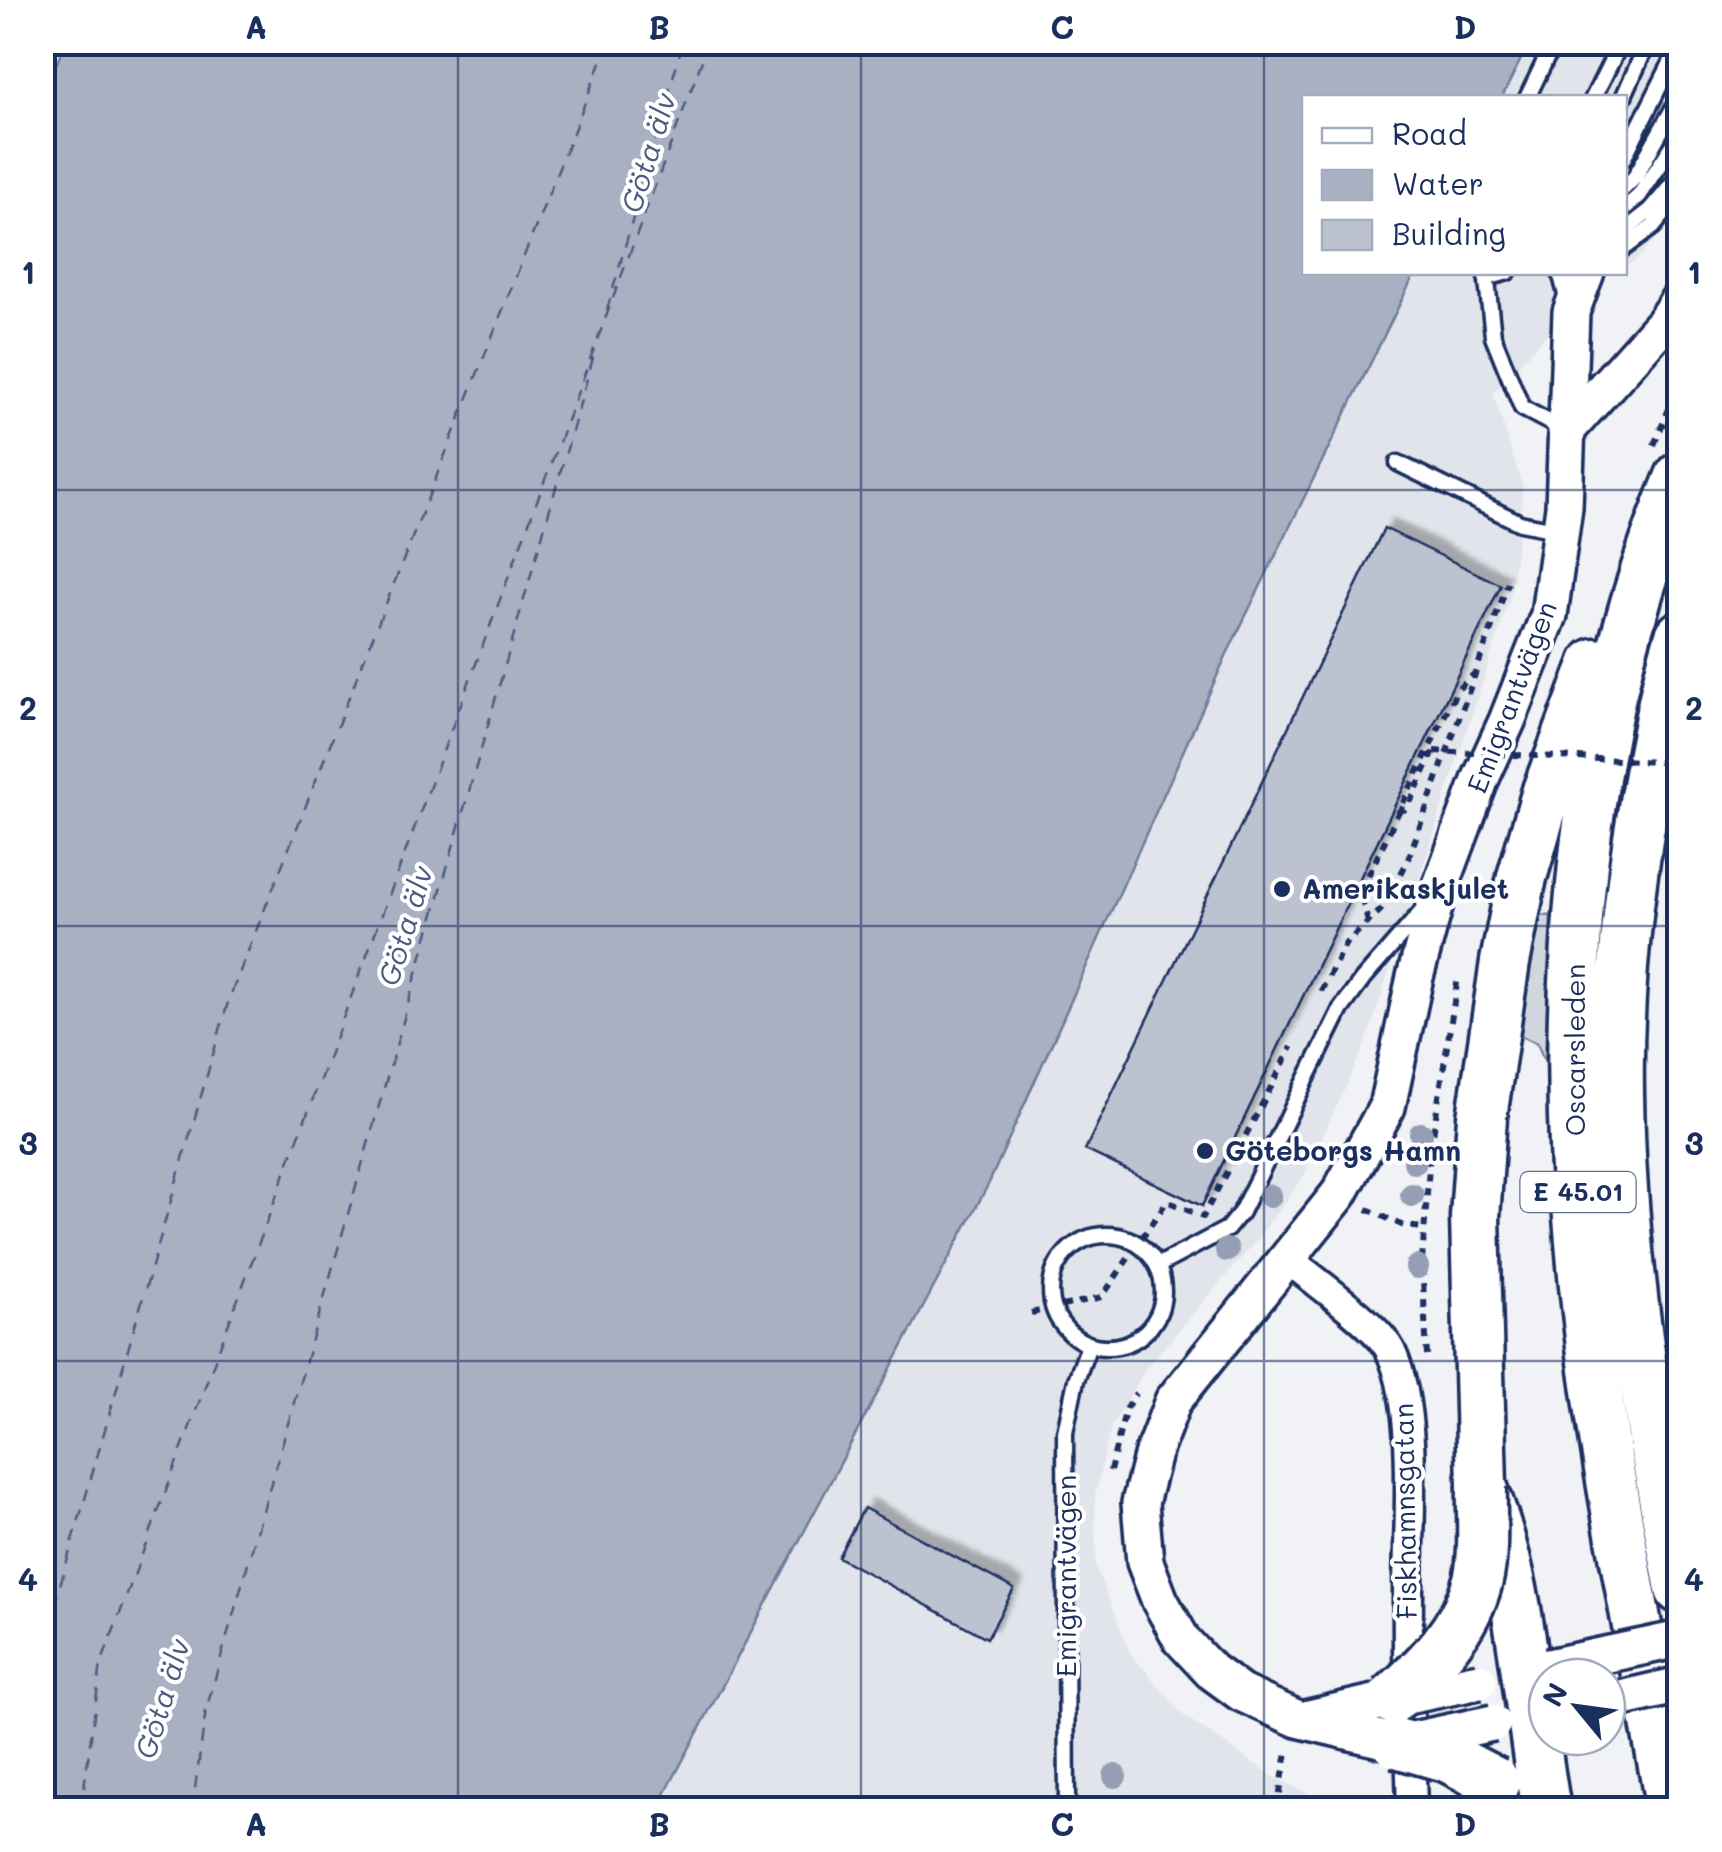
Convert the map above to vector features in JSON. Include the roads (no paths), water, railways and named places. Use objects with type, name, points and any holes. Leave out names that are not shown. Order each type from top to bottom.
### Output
[{"type":"highway","points":[[1511,1796],[1395,1721],[1468,1609],[1478,1578],[1482,1486],[1475,1216],[1482,1117],[1504,962],[1522,877],[1547,791],[1602,645],[1671,496]]},
{"type":"highway","name":"Oscarsleden","points":[[1671,496],[1626,632],[1587,821],[1574,946],[1571,1090],[1582,1266],[1608,1456],[1671,1810]]},
{"type":"highway","name":"Oscarsleden","points":[[1680,636],[1640,823],[1624,951],[1619,1093],[1630,1262],[1654,1454],[1680,1589]]},
{"type":"highway","points":[[1482,1486],[1494,1517],[1525,1671],[1523,1719],[1546,1810]]},
{"type":"street","name":"Emigrantvägen","points":[[1395,1721],[1293,1736],[1212,1671],[1182,1640],[1160,1601],[1146,1562],[1140,1503],[1153,1453],[1174,1402],[1339,1194],[1387,1107],[1415,976],[1438,894],[1480,778],[1508,721],[1549,615],[1561,531],[1571,312],[1585,275]]},
{"type":"street","points":[[1566,431],[1653,336],[1680,298]]},
{"type":"street","name":"Fiskhamnsgatan","points":[[1288,1260],[1390,1349],[1404,1396],[1412,1810]]},
{"type":"street","points":[[1395,1721],[1478,1681],[1680,1639]]},
{"type":"street","points":[[1627,1697],[1680,1685]]},
{"type":"street","points":[[1395,1721],[1523,1719]]},
{"type":"lane","points":[[1528,95],[1554,42]]},
{"type":"lane","points":[[1595,95],[1621,42]]},
{"type":"lane","points":[[1624,95],[1648,42]]},
{"type":"lane","points":[[1627,151],[1680,45]]},
{"type":"lane","points":[[1627,185],[1678,100]]},
{"type":"lane","points":[[1627,207],[1640,196],[1680,135]]},
{"type":"lane","points":[[1627,229],[1651,210],[1680,175]]},
{"type":"lane","points":[[1627,246],[1653,227],[1680,194]]},
{"type":"lane","points":[[1561,275],[1571,312]]},
{"type":"lane","points":[[1486,276],[1494,336],[1522,408],[1566,431]]},
{"type":"lane","points":[[1398,463],[1520,523],[1561,531]]},
{"type":"lane","name":"Emigrantvägen","points":[[1157,1266],[1227,1230],[1241,1212],[1341,1010],[1362,978],[1438,894]]},
{"type":"lane","points":[[1108,1235],[1138,1244],[1157,1266],[1163,1284],[1162,1304],[1155,1321],[1126,1345],[1088,1345],[1074,1337],[1054,1311],[1052,1280],[1066,1252],[1078,1242],[1108,1235]]},
{"type":"lane","name":"Emigrantvägen","points":[[1067,1810],[1065,1432],[1088,1345]]},
{"type":"water","name":"Göta älv","points":[[65,43],[1529,43],[1503,95],[1302,95],[1302,275],[1414,275],[1226,656],[989,1183],[657,1809],[43,1809],[42,98]]},
{"type":"place","name":"Amerikaskjulet","points":[[1282,889]]},
{"type":"place","name":"Göteborgs Hamn","points":[[1205,1151]]}]
